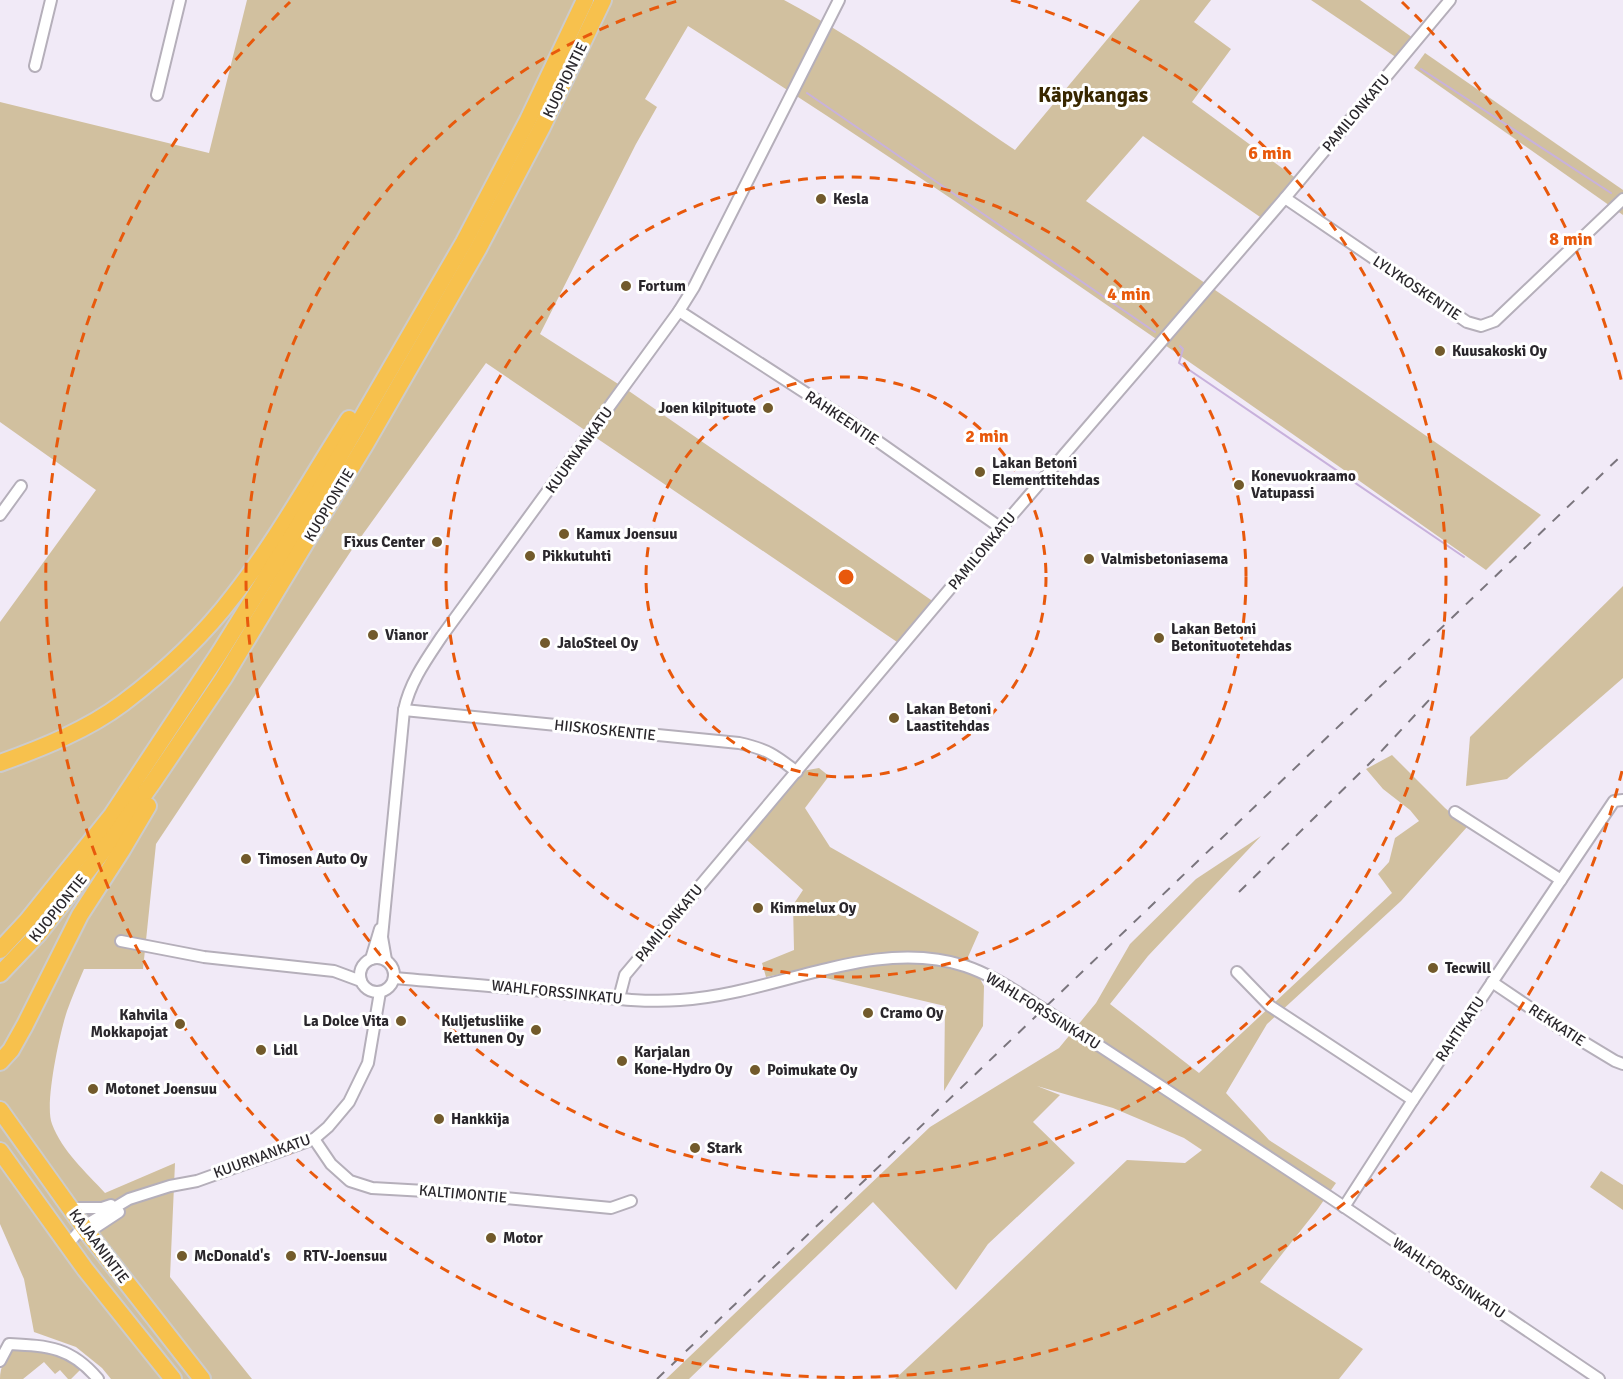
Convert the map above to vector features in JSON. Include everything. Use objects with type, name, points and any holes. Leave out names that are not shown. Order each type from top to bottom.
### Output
[{"type":"highway","name":"KUOPIONTIE","points":[[0,950],[27,921],[112,815],[220,652],[309,509],[464,242],[528,120],[585,0]]},
{"type":"highway","name":"KUOPIONTIE","points":[[0,974],[39,933],[110,842],[223,679],[366,443],[478,249],[542,127],[603,0]]},
{"type":"highway","points":[[0,763],[62,738],[122,704],[161,672],[209,626],[254,569],[371,384],[399,352]]},
{"type":"highway","points":[[0,1062],[11,1050],[25,1025],[80,915],[122,850],[223,679]]},
{"type":"highway","name":"KAJAANINTIE","points":[[1,1109],[86,1230],[202,1379]]},
{"type":"highway","name":"KAJAANINTIE","points":[[0,1151],[68,1245],[173,1379]]},
{"type":"street","points":[[35,66],[51,0]]},
{"type":"street","points":[[158,95],[180,0]]},
{"type":"street","name":"KUURNANKATU","points":[[386,960],[382,937],[404,710],[418,671],[679,311],[694,286],[838,0]]},
{"type":"street","name":"PAMILONKATU","points":[[619,998],[625,975],[1001,528],[1285,198],[1450,0]]},
{"type":"street","name":"LYLYKOSKENTIE","points":[[1285,198],[1467,322],[1481,326],[1495,321],[1623,199]]},
{"type":"street","name":"RAHKEENTIE","points":[[679,311],[849,421],[1001,528]]},
{"type":"street","points":[[0,515],[21,486]]},
{"type":"street","name":"HIISKOSKENTIE","points":[[404,710],[739,743],[759,747],[797,772]]},
{"type":"street","name":"RAHTIKATU","points":[[1344,1207],[1614,801],[1623,800]]},
{"type":"street","points":[[1455,812],[1561,880]]},
{"type":"street","name":"KUURNANKATU","points":[[366,962],[385,915]]},
{"type":"street","points":[[121,941],[204,957],[334,971],[361,981],[368,989],[380,992],[389,987],[395,978],[393,967],[381,958],[334,971]]},
{"type":"street","name":"WAHLFORSSINKATU","points":[[395,978],[668,1001],[706,998],[879,959],[923,959],[965,966],[1001,982],[1022,995],[1344,1207],[1599,1379]]},
{"type":"street","points":[[361,981],[360,971],[366,962]]},
{"type":"street","points":[[1237,972],[1270,1006],[1413,1100]]},
{"type":"street","name":"REKKATIE","points":[[1492,982],[1567,1032],[1623,1064]]},
{"type":"street","name":"KUURNANKATU","points":[[68,1245],[129,1199],[196,1181],[314,1139],[327,1128],[349,1102],[368,1063],[380,992]]},
{"type":"street","name":"KALTIMONTIE","points":[[314,1139],[331,1164],[350,1181],[372,1188],[433,1191],[611,1208],[631,1201]]},
{"type":"street","name":"KUURNANKATU","points":[[86,1230],[156,1191]]},
{"type":"street","points":[[70,1208],[102,1208],[129,1199]]},
{"type":"street","points":[[0,1361],[9,1344],[46,1346],[76,1357],[98,1379]]},
{"type":"shaded area","points":[[247,0],[784,0],[873,53],[1015,150],[1140,0],[1211,0],[1194,22],[1231,49],[1192,102],[1297,179],[1263,219],[1143,136],[1086,201],[1541,515],[1486,570],[991,225],[688,26],[645,99],[657,107],[540,334],[626,389],[934,602],[900,644],[486,363],[353,548],[156,844],[143,969],[84,969],[69,1006],[51,1085],[50,1115],[56,1134],[75,1161],[105,1193],[175,1163],[170,1277],[252,1379],[111,1379],[102,1368],[76,1347],[34,1332],[24,1279],[0,1224],[0,622],[96,490],[0,422],[0,102],[209,153]]},
{"type":"shaded area","points":[[1311,0],[1360,0],[1413,38],[1397,58]]},
{"type":"shaded area","points":[[1425,53],[1623,190],[1623,215],[1414,68]]},
{"type":"shaded area","points":[[1623,586],[1623,678],[1507,779],[1466,786],[1470,737]]},
{"type":"shaded area","points":[[1392,755],[1467,827],[1401,901],[1267,1024],[1226,1093],[1269,1140],[1336,1183],[1260,1282],[1363,1349],[1339,1379],[895,1379],[1127,1160],[1185,1163],[1202,1150],[1184,1138],[1113,1108],[1037,1086],[1060,1095],[1033,1122],[1075,1163],[988,1244],[956,1290],[873,1202],[689,1379],[666,1379],[930,1127],[1059,1048],[1096,1003],[1130,944],[1196,879],[1261,836],[1148,956],[1110,1004],[1199,1073],[1392,893],[1378,874],[1389,862],[1395,838],[1419,821],[1410,810],[1383,789],[1366,769]]},
{"type":"shaded area","points":[[819,768],[829,776],[805,808],[830,847],[979,932],[968,957],[984,986],[983,1026],[944,1091],[945,1006],[796,971],[766,977],[762,963],[794,950],[793,905],[803,890],[739,833],[791,773]]},
{"type":"shaded area","points":[[1601,1171],[1623,1185],[1623,1210],[1590,1187]]},
{"type":"shaded area","points":[[16,1349],[62,1354],[83,1367],[71,1379],[68,1379],[60,1370],[55,1374],[44,1362],[23,1379],[0,1379],[4,1362]]},
{"type":"waterway","points":[[1421,69],[1611,193]]},
{"type":"waterway","points":[[807,93],[1155,332]]},
{"type":"waterway","points":[[1180,346],[1183,349],[1179,363],[1464,557]]},
{"type":"railway","points":[[657,1379],[1623,454]]},
{"type":"railway","points":[[1239,892],[1374,759],[1431,698]]},
{"type":"place","name":"Kesla","points":[[821,199]]},
{"type":"place","name":"Fortum","points":[[626,286]]},
{"type":"place","name":"Kuusakoski Oy","points":[[1440,351]]},
{"type":"place","name":"Joen kilpituote","points":[[768,408]]},
{"type":"place","name":"Lakan Betoni Elementtitehdas","points":[[980,472]]},
{"type":"place","name":"Konevuokraamo Vatupassi","points":[[1239,485]]},
{"type":"place","name":"Kamux Joensuu","points":[[564,534]]},
{"type":"place","name":"Fixus Center","points":[[437,542]]},
{"type":"place","name":"Pikkutuhti","points":[[530,556]]},
{"type":"place","name":"Valmisbetoniasema","points":[[1089,559]]},
{"type":"place","name":"Vianor","points":[[373,635]]},
{"type":"place","name":"Lakan Betoni Betonituotetehdas","points":[[1159,638]]},
{"type":"place","name":"JaloSteel Oy","points":[[545,643]]},
{"type":"place","name":"Lakan Betoni Laastitehdas","points":[[894,718]]},
{"type":"place","name":"Timosen Auto Oy","points":[[246,859]]},
{"type":"place","name":"Kimmelux Oy","points":[[758,908]]},
{"type":"place","name":"Tecwill","points":[[1433,968]]},
{"type":"place","name":"Cramo Oy","points":[[868,1013]]},
{"type":"place","name":"La Dolce Vita","points":[[401,1021]]},
{"type":"place","name":"Kahvila Mokkapojat","points":[[180,1024]]},
{"type":"place","name":"Kuljetusliike Kettunen Oy","points":[[536,1030]]},
{"type":"place","name":"Lidl","points":[[261,1050]]},
{"type":"place","name":"Karjalan Kone-Hydro Oy","points":[[622,1061]]},
{"type":"place","name":"Poimukate Oy","points":[[755,1070]]},
{"type":"place","name":"Motonet Joensuu","points":[[93,1089]]},
{"type":"place","name":"Hankkija","points":[[439,1119]]},
{"type":"place","name":"Stark","points":[[695,1148]]},
{"type":"place","name":"Motor","points":[[491,1238]]},
{"type":"place","name":"McDonald's","points":[[182,1256]]},
{"type":"place","name":"RTV-Joensuu","points":[[291,1256]]},
{"type":"district","name":"Käpykangas","points":[[1093,95]]}]
